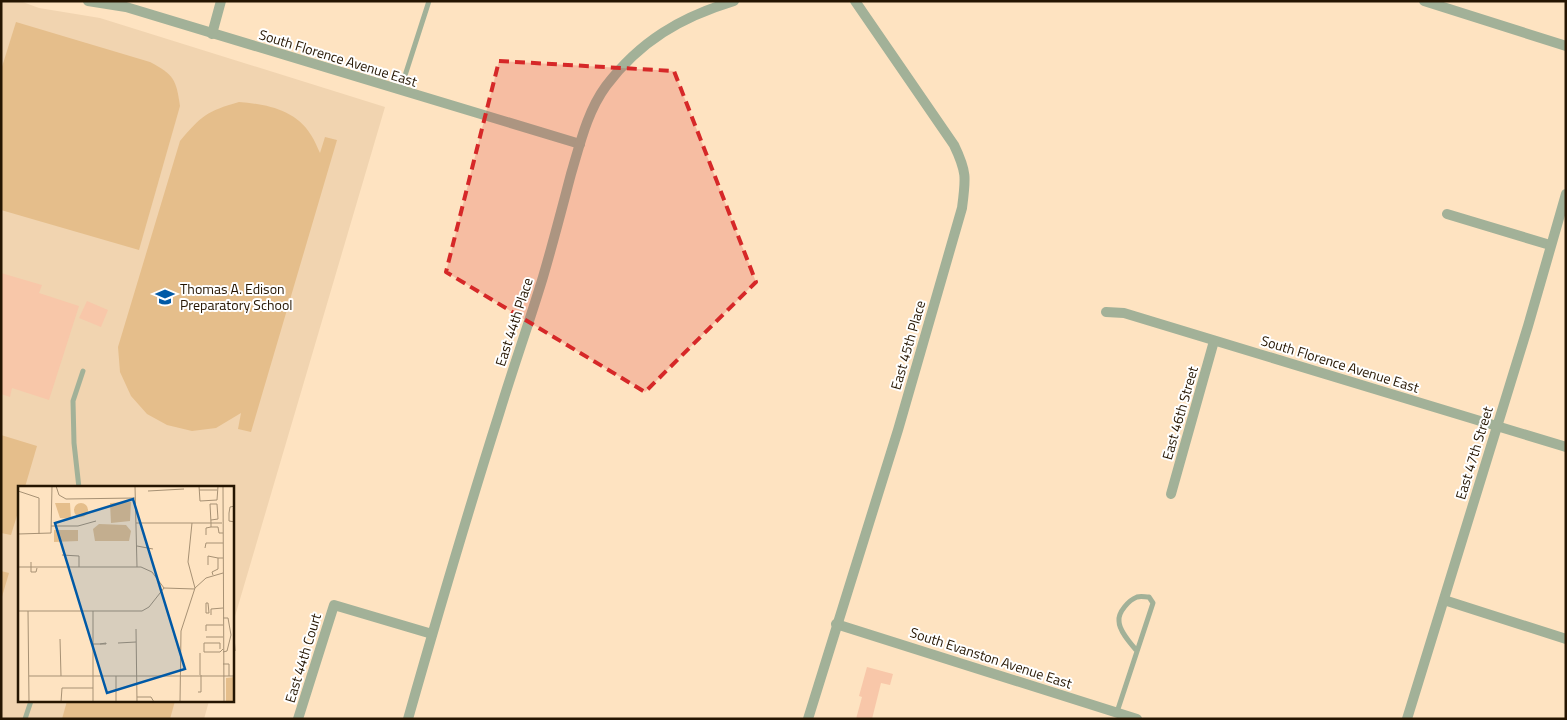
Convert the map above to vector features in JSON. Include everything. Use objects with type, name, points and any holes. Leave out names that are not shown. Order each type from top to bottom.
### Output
[{"type":"street","name":"South Florence Avenue East","points":[[88,1],[126,7],[580,144]]},
{"type":"street","points":[[212,34],[221,1]]},
{"type":"street","name":"East 44th Place","points":[[408,719],[499,414],[543,276],[580,144],[594,106],[605,87],[624,64],[665,30],[709,9],[734,1]]},
{"type":"street","name":"East 45th Place","points":[[808,719],[836,624],[898,430],[962,208],[966,182],[964,165],[954,144],[855,1]]},
{"type":"street","points":[[1424,1],[1566,46]]},
{"type":"street","name":"East 47th Street","points":[[1407,719],[1566,194]]},
{"type":"street","points":[[1447,214],[1550,246]]},
{"type":"street","name":"South Florence Avenue East","points":[[1106,312],[1124,313],[1566,447]]},
{"type":"street","name":"East 46th Street","points":[[1171,494],[1214,340]]},
{"type":"street","points":[[1444,600],[1566,639]]},
{"type":"street","name":"East 44th Court","points":[[298,719],[334,605],[432,634]]},
{"type":"street","name":"South Evanston Avenue East","points":[[836,624],[1136,719]]},
{"type":"lane","points":[[400,91],[429,1]]},
{"type":"lane","points":[[79,486],[74,443],[73,401],[83,371]]},
{"type":"lane","points":[[1116,712],[1137,651],[1153,603],[1149,598],[1139,596],[1131,601],[1120,614],[1118,622],[1137,651]]},
{"type":"lane","points":[[25,719],[31,702]]},
{"type":"highlighted area","points":[[499,61],[674,71],[756,282],[645,392],[446,272]]},
{"type":"shaded area","name":"Thomas A. Edison Preparatory School","points":[[1,1],[20,1],[39,8],[100,18],[385,107],[234,620],[234,486],[18,486],[18,702],[209,702],[204,719],[1,719]]},
{"type":"shaded area","points":[[16,22],[150,62],[169,75],[175,84],[180,106],[139,250],[1,210],[1,70]]},
{"type":"shaded area","points":[[239,102],[260,104],[289,114],[305,126],[320,153],[325,137],[337,140],[251,432],[238,429],[241,413],[216,428],[192,431],[167,425],[147,414],[131,396],[120,372],[118,347],[180,141],[205,115],[219,108]]},
{"type":"shaded area","points":[[1,435],[37,446],[25,486],[18,486],[18,512],[11,535],[1,533]]},
{"type":"shaded area","points":[[1,571],[9,573],[1,600]]},
{"type":"shaded area","points":[[67,702],[175,702],[170,719],[62,719]]},
{"type":"building","points":[[1,273],[42,285],[39,293],[79,306],[49,400],[12,388],[10,397],[1,394]]},
{"type":"building","points":[[87,301],[108,310],[101,327],[79,318]]},
{"type":"building","points":[[867,667],[893,674],[890,685],[881,683],[872,719],[856,719],[862,697],[859,696]]},
{"type":"place","name":"Thomas A. Edison Preparatory School","points":[[165,297]]}]
